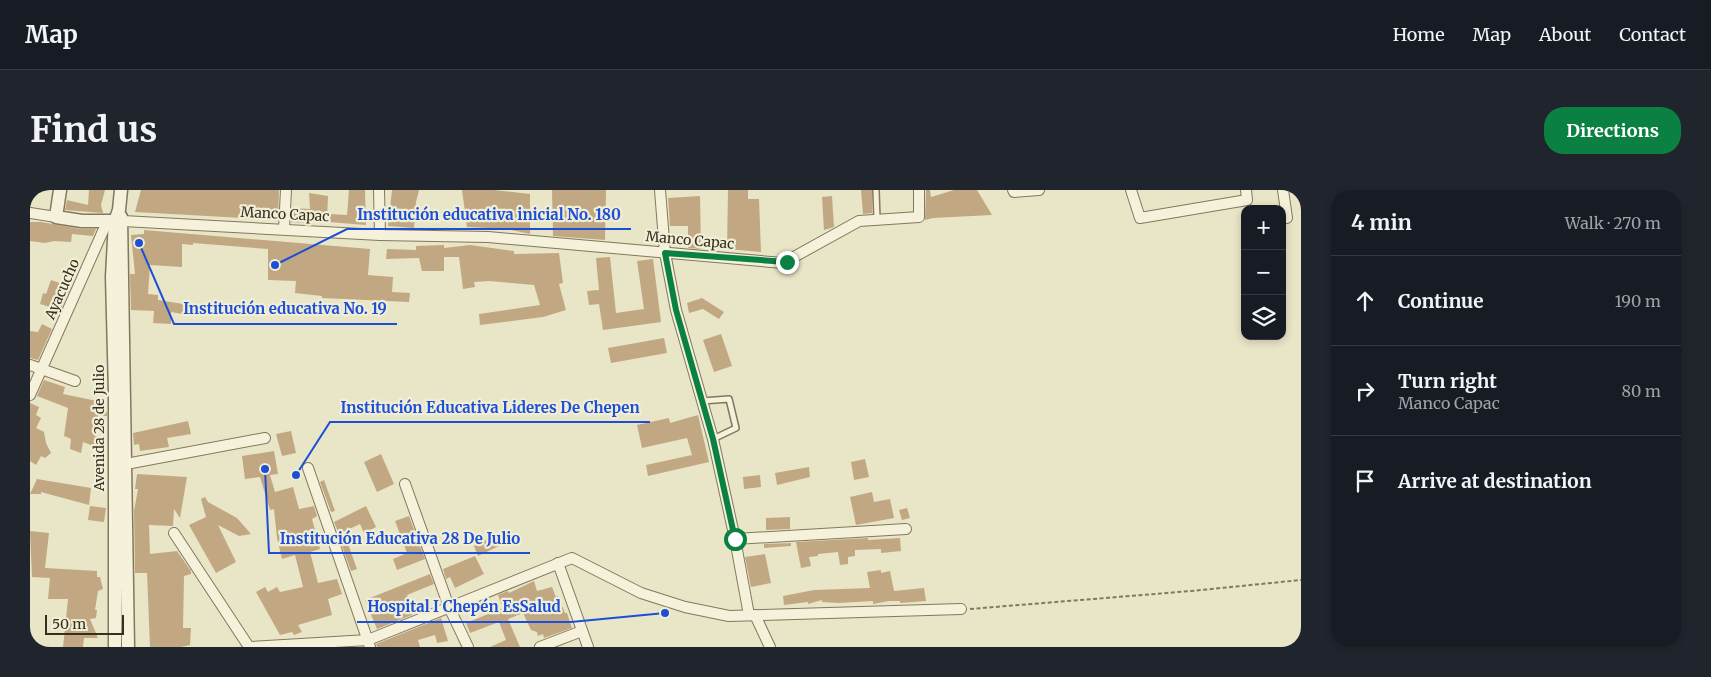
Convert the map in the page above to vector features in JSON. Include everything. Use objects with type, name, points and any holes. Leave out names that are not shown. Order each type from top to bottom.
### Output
[{"type":"street","points":[[56,217],[60,190]]},
{"type":"street","points":[[284,229],[286,190]]},
{"type":"street","points":[[379,190],[380,235]]},
{"type":"street","points":[[660,190],[665,253],[676,310],[713,439],[752,615],[770,647]]},
{"type":"street","name":"Manco Capac","points":[[30,214],[380,235],[488,237],[783,263],[859,221],[919,217],[919,190]]},
{"type":"street","points":[[1013,190],[1014,192],[1039,190]]},
{"type":"street","points":[[1131,190],[1140,218],[1247,200],[1246,190]]},
{"type":"street","points":[[1283,190],[1287,218]]},
{"type":"street","name":"Avenida 28 de Julio","points":[[122,191],[116,219],[112,277],[126,464],[120,515],[128,647]]},
{"type":"street","name":"Ayacucho","points":[[30,395],[116,219]]},
{"type":"street","points":[[30,365],[75,381]]},
{"type":"street","name":"Avenida 28 de Julio","points":[[116,647],[120,515],[120,392]]},
{"type":"street","points":[[126,464],[265,438]]},
{"type":"street","points":[[308,468],[369,644]]},
{"type":"street","points":[[405,484],[450,607],[468,647]]},
{"type":"street","points":[[735,539],[906,528]]},
{"type":"street","points":[[174,533],[250,647],[369,644],[450,607],[572,558],[641,593],[685,607],[728,616],[960,609]]},
{"type":"street","points":[[558,564],[588,647]]},
{"type":"street","points":[[540,647],[582,631]]},
{"type":"lane","points":[[876,190],[877,219]]},
{"type":"lane","points":[[702,401],[729,399],[736,428],[713,439]]},
{"type":"path","points":[[960,609],[1191,591],[1301,580]]},
{"type":"building","points":[[89,190],[105,190],[101,205],[103,213],[65,210],[67,200],[88,205]]},
{"type":"building","points":[[141,190],[279,190],[278,220],[135,212]]},
{"type":"building","points":[[349,190],[365,190],[366,225],[329,222],[330,214],[347,215]]},
{"type":"building","points":[[392,190],[419,190],[414,228],[388,226]]},
{"type":"building","points":[[462,190],[494,190],[530,194],[530,234],[507,229],[467,227]]},
{"type":"building","points":[[552,190],[606,190],[605,240],[553,236]]},
{"type":"building","points":[[728,190],[748,190],[748,199],[759,199],[761,252],[727,249]]},
{"type":"building","points":[[861,190],[872,190],[872,213],[863,214]]},
{"type":"building","points":[[926,190],[930,190],[931,197],[954,190],[977,190],[992,215],[925,220]]},
{"type":"building","points":[[309,193],[328,196],[327,221],[308,220],[309,223],[291,222],[292,208],[310,209]]},
{"type":"building","points":[[700,196],[701,249],[688,248],[688,226],[670,226],[668,198]]},
{"type":"building","points":[[832,196],[834,227],[824,230],[822,197]]},
{"type":"building","points":[[30,222],[81,229],[96,229],[93,236],[72,234],[71,242],[54,241],[45,243],[30,241]]},
{"type":"building","points":[[144,230],[370,249],[368,275],[393,277],[392,292],[410,293],[409,302],[322,298],[322,296],[295,293],[296,281],[268,280],[268,249],[193,243],[193,245],[182,244],[182,267],[150,265],[148,294],[158,295],[158,300],[190,305],[188,315],[171,312],[171,324],[153,323],[154,311],[131,310],[130,274],[135,274],[131,235],[144,234]]},
{"type":"building","points":[[444,245],[444,248],[470,245],[514,251],[514,254],[559,253],[563,283],[559,284],[566,310],[543,317],[480,325],[479,314],[540,305],[534,285],[489,281],[474,282],[475,287],[463,289],[459,257],[444,257],[444,271],[422,271],[419,258],[386,259],[387,249],[416,250],[416,246]]},
{"type":"building","points":[[610,257],[616,313],[644,309],[637,261],[653,259],[661,322],[603,330],[599,304],[589,305],[587,291],[599,290],[596,258]]},
{"type":"building","points":[[51,280],[71,287],[60,310],[40,304],[43,293],[46,294]]},
{"type":"building","points":[[702,298],[724,312],[719,319],[703,309],[689,313],[687,303]]},
{"type":"building","points":[[42,324],[52,329],[38,360],[30,358],[30,331],[38,332]]},
{"type":"building","points":[[721,334],[732,366],[714,372],[703,340]]},
{"type":"building","points":[[664,338],[667,353],[611,363],[608,348]]},
{"type":"building","points":[[44,380],[65,387],[63,394],[97,401],[97,409],[107,412],[107,416],[98,416],[96,447],[83,442],[81,453],[70,449],[71,439],[64,436],[68,408],[37,396]]},
{"type":"building","points":[[30,403],[39,407],[36,415],[41,418],[36,428],[44,432],[46,443],[51,453],[45,458],[41,456],[36,465],[30,461]]},
{"type":"building","points":[[698,415],[709,462],[648,476],[646,465],[692,455],[687,438],[642,448],[637,425],[669,418],[670,423]]},
{"type":"building","points":[[188,421],[191,434],[167,438],[169,447],[140,451],[139,444],[134,445],[133,433]]},
{"type":"building","points":[[291,431],[296,453],[282,456],[276,434]]},
{"type":"building","points":[[274,451],[278,474],[270,475],[275,492],[293,487],[299,509],[314,506],[317,516],[312,519],[320,549],[310,552],[318,583],[337,579],[342,594],[328,599],[332,615],[298,625],[302,632],[294,635],[292,632],[280,635],[256,592],[265,587],[268,592],[277,587],[280,592],[303,587],[295,555],[282,559],[277,538],[274,509],[270,510],[260,477],[245,479],[242,456]]},
{"type":"building","points":[[381,454],[394,484],[377,492],[364,462]]},
{"type":"building","points":[[865,459],[869,477],[854,480],[851,462]]},
{"type":"building","points":[[809,467],[810,477],[777,485],[775,473]]},
{"type":"building","points":[[137,474],[187,477],[180,518],[174,509],[173,526],[149,525],[150,554],[177,551],[191,571],[191,574],[184,576],[183,628],[191,628],[190,645],[181,647],[150,647],[147,573],[135,573],[134,511],[138,489],[135,489]]},
{"type":"building","points":[[760,475],[761,487],[744,489],[743,477]]},
{"type":"building","points":[[37,479],[91,488],[89,505],[41,492],[41,494],[30,494]]},
{"type":"building","points":[[324,480],[335,511],[331,512],[320,482]]},
{"type":"building","points":[[872,492],[874,502],[890,499],[894,518],[856,525],[850,497]]},
{"type":"building","points":[[205,497],[208,502],[237,518],[251,534],[239,536],[218,525],[236,562],[216,573],[189,525],[206,517],[201,499]]},
{"type":"building","points":[[90,506],[106,508],[104,522],[88,520]]},
{"type":"building","points":[[366,506],[376,527],[364,533],[360,524],[339,534],[334,522]]},
{"type":"building","points":[[907,508],[910,518],[902,520],[899,510]]},
{"type":"building","points":[[409,516],[425,559],[397,570],[393,559],[407,553],[395,521]]},
{"type":"building","points":[[790,517],[790,529],[766,530],[766,518]]},
{"type":"building","points":[[30,531],[49,533],[45,568],[97,571],[97,577],[100,577],[103,589],[98,591],[95,610],[97,610],[96,618],[90,619],[98,638],[84,638],[83,647],[63,647],[68,599],[48,599],[50,578],[32,577]]},
{"type":"building","points":[[496,535],[501,545],[478,556],[474,546]]},
{"type":"building","points":[[868,538],[868,540],[900,538],[901,551],[881,553],[881,549],[855,550],[855,556],[848,557],[848,564],[840,565],[838,552],[818,554],[818,556],[809,557],[811,566],[801,568],[796,542]]},
{"type":"building","points":[[347,541],[357,569],[351,571],[341,543]]},
{"type":"building","points":[[791,543],[791,546],[764,548],[764,544]]},
{"type":"building","points":[[765,554],[771,583],[751,587],[745,557]]},
{"type":"building","points":[[475,556],[484,574],[455,588],[450,577],[446,579],[443,569]]},
{"type":"building","points":[[881,570],[881,573],[890,571],[894,591],[924,588],[926,601],[900,603],[900,601],[889,601],[873,604],[873,601],[839,603],[822,602],[822,600],[808,604],[808,602],[784,605],[783,596],[814,590],[870,588],[867,572]]},
{"type":"building","points":[[430,574],[434,584],[407,595],[414,612],[412,615],[377,629],[365,600]]},
{"type":"building","points":[[534,581],[537,591],[552,587],[565,613],[567,613],[572,628],[544,638],[543,634],[538,636],[537,632],[531,630],[523,613],[508,619],[520,647],[490,647],[506,640],[499,622],[470,633],[466,623],[503,608],[498,595],[508,591],[509,593]]},
{"type":"building","points":[[441,618],[448,641],[437,643],[435,635],[418,640],[420,647],[377,647],[376,644]]},
{"type":"place","name":"Institución educativa No. 19","points":[[139,243]]},
{"type":"place","name":"Institución educativa inicial No. 180","points":[[275,265]]},
{"type":"place","name":"Institución Educativa 28 De Julio","points":[[265,469]]},
{"type":"place","name":"Institución Educativa Lideres De Chepen","points":[[296,475]]},
{"type":"place","name":"Hospital I Chepén EsSalud","points":[[665,613]]},
{"type":"route","points":[[735,539],[713,439],[676,310],[665,253],[787,262]]}]
